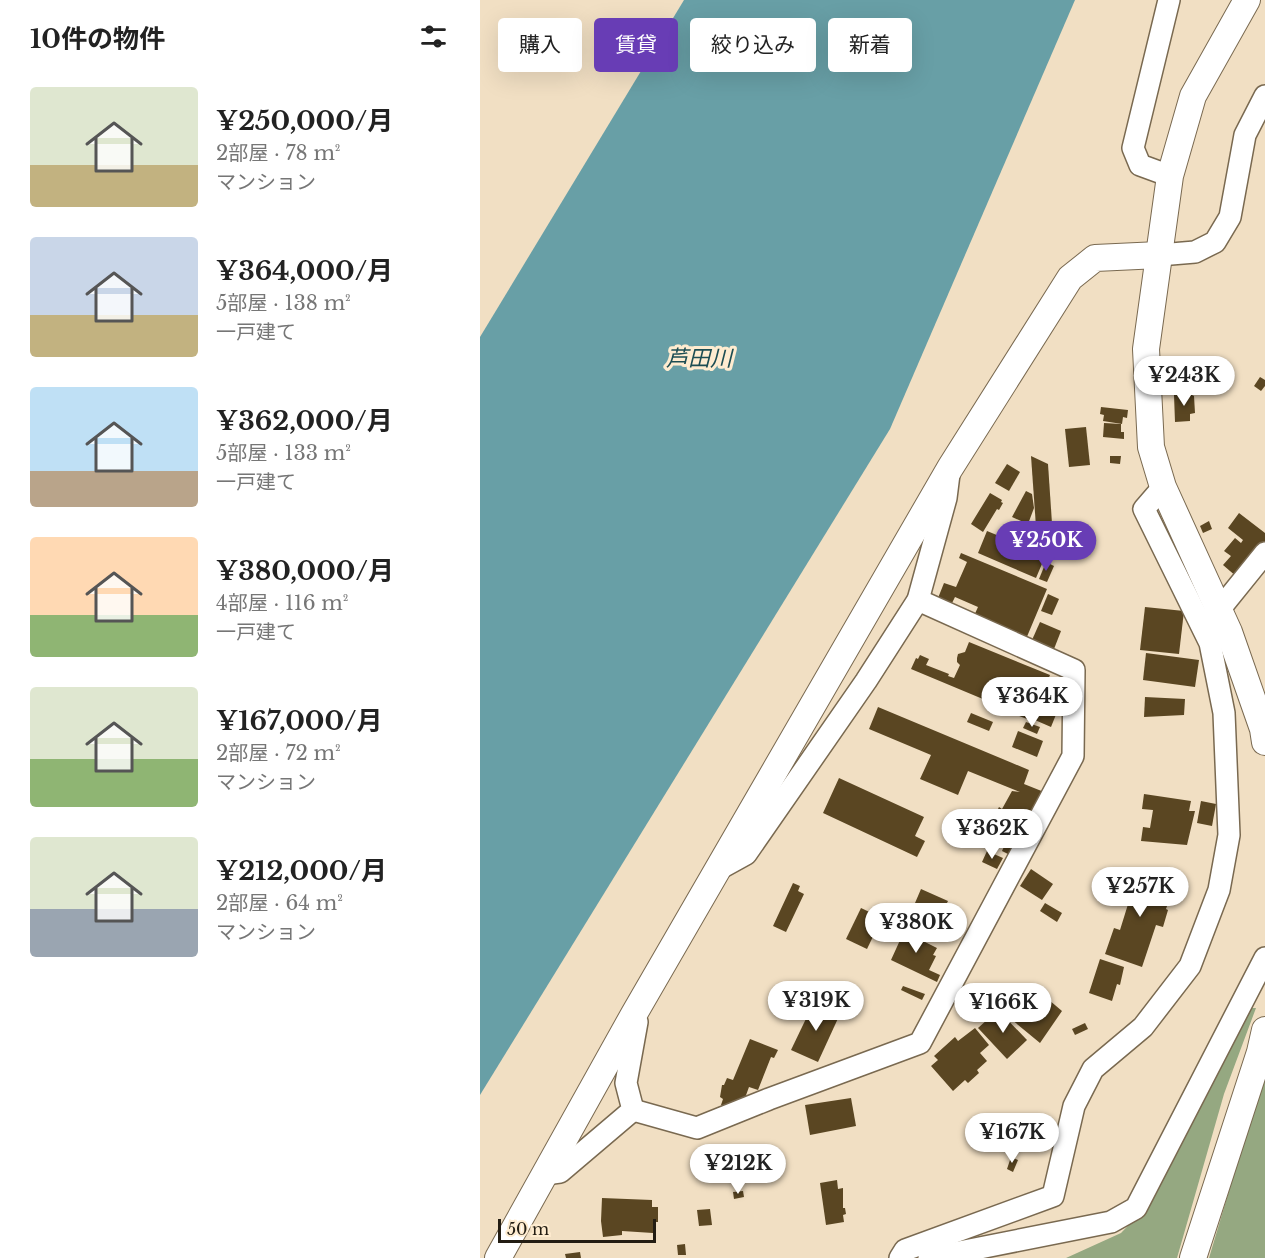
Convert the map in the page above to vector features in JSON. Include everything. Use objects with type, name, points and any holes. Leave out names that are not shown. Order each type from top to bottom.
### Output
[{"type":"street","points":[[1169,0],[1133,148],[1140,165],[1170,176]]},
{"type":"street","points":[[1247,0],[1193,96],[1170,176],[1146,349],[1150,447],[1163,487],[1219,610],[1263,729],[1265,742]]},
{"type":"street","points":[[498,1258],[633,1014],[950,468],[1070,278],[1095,258],[1195,252],[1215,242],[1230,217],[1245,135],[1265,96]]},
{"type":"street","points":[[717,870],[746,854],[866,681],[918,600],[946,498],[950,468]]},
{"type":"street","points":[[900,1258],[906,1250],[1053,1196],[1074,1106],[1093,1069],[1143,1027],[1190,966],[1219,890],[1229,835],[1224,713],[1210,643],[1144,509],[1163,487]]},
{"type":"street","points":[[1219,610],[1265,553]]},
{"type":"street","points":[[633,1110],[697,1128],[920,1043],[1072,756],[1074,670],[918,600]]},
{"type":"street","points":[[929,1258],[1111,1222],[1136,1208],[1265,958]]},
{"type":"street","points":[[633,1014],[637,1022],[626,1083],[633,1110]]},
{"type":"street","points":[[1193,1258],[1260,1052],[1265,1030]]},
{"type":"street","points":[[545,1174],[560,1172],[633,1110]]},
{"type":"green space","points":[[1251,1008],[1256,1008],[1224,1094],[1177,1258],[1066,1258],[1121,1233],[1149,1204]]},
{"type":"green space","points":[[1265,1070],[1265,1258],[1209,1258]]},
{"type":"water","name":"芦田川","points":[[684,0],[1075,0],[890,429],[480,1095],[480,337],[640,72],[678,72],[678,18],[673,18]]},
{"type":"building","points":[[1260,377],[1265,380],[1265,386],[1261,391],[1254,386]]},
{"type":"building","points":[[1174,395],[1194,396],[1195,413],[1190,414],[1190,421],[1175,422]]},
{"type":"building","points":[[1101,407],[1128,410],[1127,418],[1123,417],[1122,424],[1103,421],[1104,415],[1100,414]]},
{"type":"building","points":[[1104,423],[1121,424],[1124,439],[1103,437]]},
{"type":"building","points":[[1086,427],[1090,465],[1069,467],[1065,429]]},
{"type":"building","points":[[1031,456],[1048,464],[1054,553],[1038,555]]},
{"type":"building","points":[[1110,456],[1121,456],[1120,464],[1110,463]]},
{"type":"building","points":[[1007,464],[1020,472],[1009,491],[995,483]]},
{"type":"building","points":[[1026,491],[1032,494],[1034,508],[1028,524],[1012,517]]},
{"type":"building","points":[[990,493],[1003,503],[983,532],[971,524]]},
{"type":"building","points":[[1239,513],[1265,533],[1265,542],[1237,577],[1223,565],[1231,556],[1224,551],[1235,538],[1241,543],[1243,540],[1228,528]]},
{"type":"building","points":[[1209,521],[1212,529],[1203,533],[1200,526]]},
{"type":"building","points":[[987,531],[1004,538],[1002,541],[1044,559],[1036,578],[978,553]]},
{"type":"building","points":[[961,553],[1047,589],[1026,639],[973,618],[978,607],[955,597],[952,603],[938,598],[944,583],[956,587],[967,562],[959,558]]},
{"type":"building","points":[[1046,562],[1054,566],[1047,582],[1039,579]]},
{"type":"building","points":[[1048,594],[1059,599],[1052,615],[1041,611]]},
{"type":"building","points":[[1145,607],[1184,611],[1179,654],[1140,650]]},
{"type":"building","points":[[1040,622],[1061,631],[1054,649],[1032,640]]},
{"type":"building","points":[[969,642],[1050,675],[1042,695],[1061,702],[1051,727],[989,704],[990,702],[911,669],[920,655],[929,659],[926,665],[954,678],[960,665],[957,662],[958,654],[965,652]]},
{"type":"building","points":[[1146,653],[1199,660],[1195,687],[1143,680]]},
{"type":"building","points":[[1145,697],[1185,699],[1184,715],[1144,717]]},
{"type":"building","points":[[878,707],[1029,770],[1024,784],[1044,792],[1018,845],[988,829],[999,807],[1002,809],[1012,791],[1020,792],[968,771],[958,795],[920,779],[931,755],[869,729]]},
{"type":"building","points":[[971,713],[993,722],[989,731],[967,722]]},
{"type":"building","points":[[1026,722],[1040,727],[1037,734],[1023,728]]},
{"type":"building","points":[[1018,731],[1043,741],[1037,757],[1012,747]]},
{"type":"building","points":[[839,778],[924,817],[915,836],[925,841],[917,857],[823,813]]},
{"type":"building","points":[[1144,794],[1191,801],[1189,811],[1195,811],[1187,845],[1141,841],[1143,827],[1150,828],[1153,810],[1142,809]]},
{"type":"building","points":[[1201,801],[1216,804],[1212,826],[1197,823]]},
{"type":"building","points":[[1006,842],[1014,846],[1010,855],[1002,851]]},
{"type":"building","points":[[987,851],[1003,858],[997,869],[982,862]]},
{"type":"building","points":[[1031,869],[1053,884],[1042,900],[1020,886]]},
{"type":"building","points":[[1129,872],[1174,886],[1163,927],[1156,925],[1142,967],[1105,954],[1114,928],[1120,930],[1129,901],[1120,899]]},
{"type":"building","points":[[793,883],[800,886],[798,891],[804,894],[786,932],[773,926]]},
{"type":"building","points":[[921,889],[948,901],[943,911],[946,912],[935,937],[895,919],[902,905],[912,910]]},
{"type":"building","points":[[1045,903],[1062,913],[1057,922],[1040,911]]},
{"type":"building","points":[[861,908],[882,918],[867,949],[846,939]]},
{"type":"building","points":[[906,927],[927,937],[925,942],[937,948],[929,970],[940,975],[937,982],[891,960]]},
{"type":"building","points":[[1100,959],[1124,967],[1120,985],[1117,984],[1112,1001],[1089,993]]},
{"type":"building","points":[[903,986],[925,994],[922,1000],[901,990]]},
{"type":"building","points":[[804,989],[809,991],[804,1003],[799,1000]]},
{"type":"building","points":[[1036,989],[1062,1011],[1040,1043],[1011,1019],[1013,1015],[1008,1011],[1019,998],[1025,1003]]},
{"type":"building","points":[[814,1002],[840,1014],[818,1062],[791,1050]]},
{"type":"building","points":[[998,1010],[1027,1040],[1007,1059],[978,1028]]},
{"type":"building","points":[[1085,1023],[1088,1029],[1075,1035],[1072,1029]]},
{"type":"building","points":[[975,1028],[989,1045],[980,1053],[987,1061],[968,1083],[965,1080],[953,1091],[931,1066],[938,1060],[934,1056],[955,1037],[958,1041]]},
{"type":"building","points":[[750,1039],[778,1050],[774,1058],[771,1057],[758,1090],[749,1087],[745,1098],[725,1106],[721,1105],[722,1085],[727,1078],[733,1080]]},
{"type":"building","points":[[851,1098],[856,1126],[810,1135],[805,1105]]},
{"type":"building","points":[[1026,1116],[1032,1118],[1028,1129],[1022,1127]]},
{"type":"building","points":[[1011,1157],[1018,1160],[1013,1172],[1007,1169]]},
{"type":"building","points":[[837,1180],[838,1189],[843,1188],[843,1208],[846,1214],[843,1215],[844,1222],[826,1225],[820,1183]]},
{"type":"building","points":[[743,1191],[744,1197],[734,1199],[733,1192]]},
{"type":"building","points":[[602,1198],[652,1200],[652,1207],[658,1207],[658,1222],[654,1222],[653,1233],[622,1231],[622,1235],[603,1237]]},
{"type":"building","points":[[710,1209],[712,1225],[699,1226],[697,1210]]},
{"type":"building","points":[[685,1244],[686,1255],[678,1255],[677,1245]]},
{"type":"building","points":[[580,1252],[581,1258],[566,1258],[565,1254]]}]
